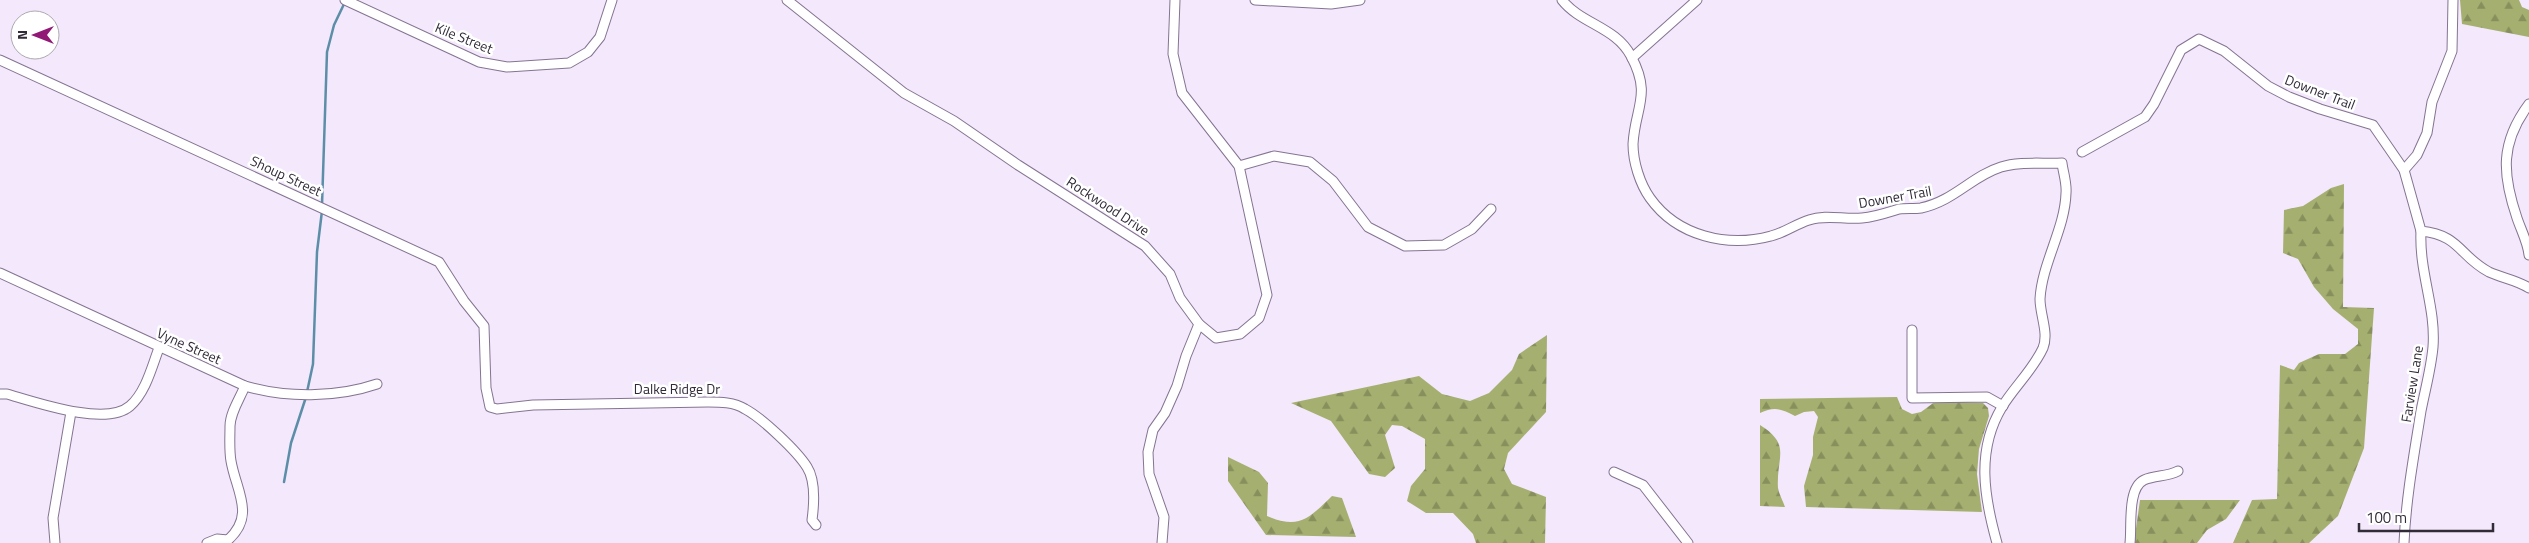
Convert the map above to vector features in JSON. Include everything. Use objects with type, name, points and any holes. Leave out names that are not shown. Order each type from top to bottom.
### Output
[{"type":"street","name":"Kile Street","points":[[346,0],[479,62],[507,67],[569,62],[588,52],[600,37],[612,0]]},
{"type":"street","name":"Rockwood Drive","points":[[787,0],[904,93],[954,121],[1018,166],[1145,246],[1170,274],[1180,298],[1199,324],[1216,338],[1240,334],[1259,318],[1267,295],[1240,166],[1182,93],[1173,54],[1175,0]]},
{"type":"street","points":[[1255,0],[1331,4],[1360,0]]},
{"type":"street","name":"Downer Trail","points":[[1562,0],[1580,16],[1602,26],[1632,58],[1640,78],[1642,95],[1633,144],[1642,186],[1658,208],[1670,219],[1698,234],[1729,242],[1753,240],[1773,236],[1810,219],[1824,217],[1861,218],[1900,209],[1919,208],[1946,200],[2003,166],[2062,162],[2066,193],[2044,275],[2040,300],[2045,334],[2044,346],[2037,361],[2003,406]]},
{"type":"street","points":[[1632,58],[1697,0]]},
{"type":"street","points":[[2404,170],[2417,155],[2427,133],[2432,102],[2452,51],[2453,0]]},
{"type":"street","name":"Downer Trail","points":[[2082,152],[2145,117],[2154,104],[2181,50],[2199,39],[2224,50],[2268,86],[2289,97],[2320,109],[2373,125],[2404,170],[2421,231]]},
{"type":"street","name":"Shoup Street","points":[[0,60],[439,262],[464,301],[484,326],[487,380]]},
{"type":"street","points":[[2529,104],[2524,117],[2507,145],[2506,177],[2529,255]]},
{"type":"street","points":[[1240,166],[1274,156],[1310,162],[1333,181],[1368,227],[1405,246],[1444,245],[1472,230],[1491,209]]},
{"type":"street","points":[[2421,231],[2437,232],[2454,241],[2471,261],[2490,273],[2528,286]]},
{"type":"street","name":"Farview Lane","points":[[2404,543],[2406,496],[2432,349],[2434,318],[2424,286],[2420,254],[2421,231]]},
{"type":"street","name":"Vyne Street","points":[[0,273],[159,348],[245,386],[270,393],[322,394],[355,392],[377,384]]},
{"type":"street","points":[[1162,543],[1164,517],[1149,474],[1148,452],[1154,430],[1165,413],[1178,386],[1186,356],[1199,324]]},
{"type":"street","points":[[1912,330],[1912,398],[1987,397],[2003,406],[1991,430],[1985,457],[1986,504],[1997,543]]},
{"type":"street","points":[[0,394],[71,412],[112,414],[130,406],[143,388],[159,348]]},
{"type":"street","name":"Dalke Ridge Dr","points":[[487,380],[490,406],[497,409],[532,405],[708,402],[728,403],[745,409],[773,431],[808,468],[813,485],[812,520],[816,525]]},
{"type":"street","points":[[207,543],[217,539],[228,540],[237,532],[241,518],[243,502],[230,460],[230,423],[245,386]]},
{"type":"street","points":[[55,543],[54,518],[71,412]]},
{"type":"street","points":[[2130,543],[2134,489],[2143,481],[2168,476],[2178,471]]},
{"type":"street","points":[[1614,472],[1643,485],[1688,543]]},
{"type":"green space","points":[[2460,0],[2519,0],[2522,7],[2529,10],[2529,37],[2462,24]]},
{"type":"green space","points":[[2344,184],[2343,307],[2374,308],[2364,448],[2338,516],[2309,543],[2233,543],[2252,500],[2277,499],[2280,365],[2294,370],[2299,363],[2319,354],[2345,354],[2358,344],[2358,329],[2333,309],[2314,287],[2298,259],[2283,253],[2284,210],[2303,206],[2331,188]]},
{"type":"green space","points":[[1547,335],[1546,412],[1508,453],[1504,469],[1512,484],[1546,497],[1545,543],[1476,543],[1473,534],[1453,513],[1426,513],[1407,501],[1411,486],[1425,469],[1425,439],[1402,426],[1392,425],[1385,435],[1395,468],[1385,477],[1369,474],[1331,421],[1291,403],[1419,376],[1442,394],[1470,401],[1489,393],[1512,370],[1519,354]]},
{"type":"green space","points":[[1897,397],[1902,409],[1912,414],[1921,412],[1936,401],[1983,403],[1988,408],[1989,416],[1979,449],[1977,474],[1982,512],[1806,507],[1804,486],[1813,455],[1813,437],[1818,417],[1814,411],[1804,412],[1795,416],[1778,409],[1760,413],[1760,399]]},
{"type":"green space","points":[[1760,425],[1770,432],[1779,446],[1778,488],[1785,507],[1760,506]]},
{"type":"green space","points":[[1228,457],[1259,472],[1268,483],[1267,516],[1278,520],[1296,522],[1310,516],[1332,496],[1342,498],[1356,537],[1266,535],[1228,481]]},
{"type":"green space","points":[[2140,500],[2240,500],[2226,519],[2207,530],[2197,543],[2134,543]]},
{"type":"waterway","points":[[322,205],[327,52],[334,25],[345,2]]},
{"type":"waterway","points":[[307,392],[313,364],[317,252],[322,211]]},
{"type":"waterway","points":[[284,482],[291,443],[306,397]]}]
